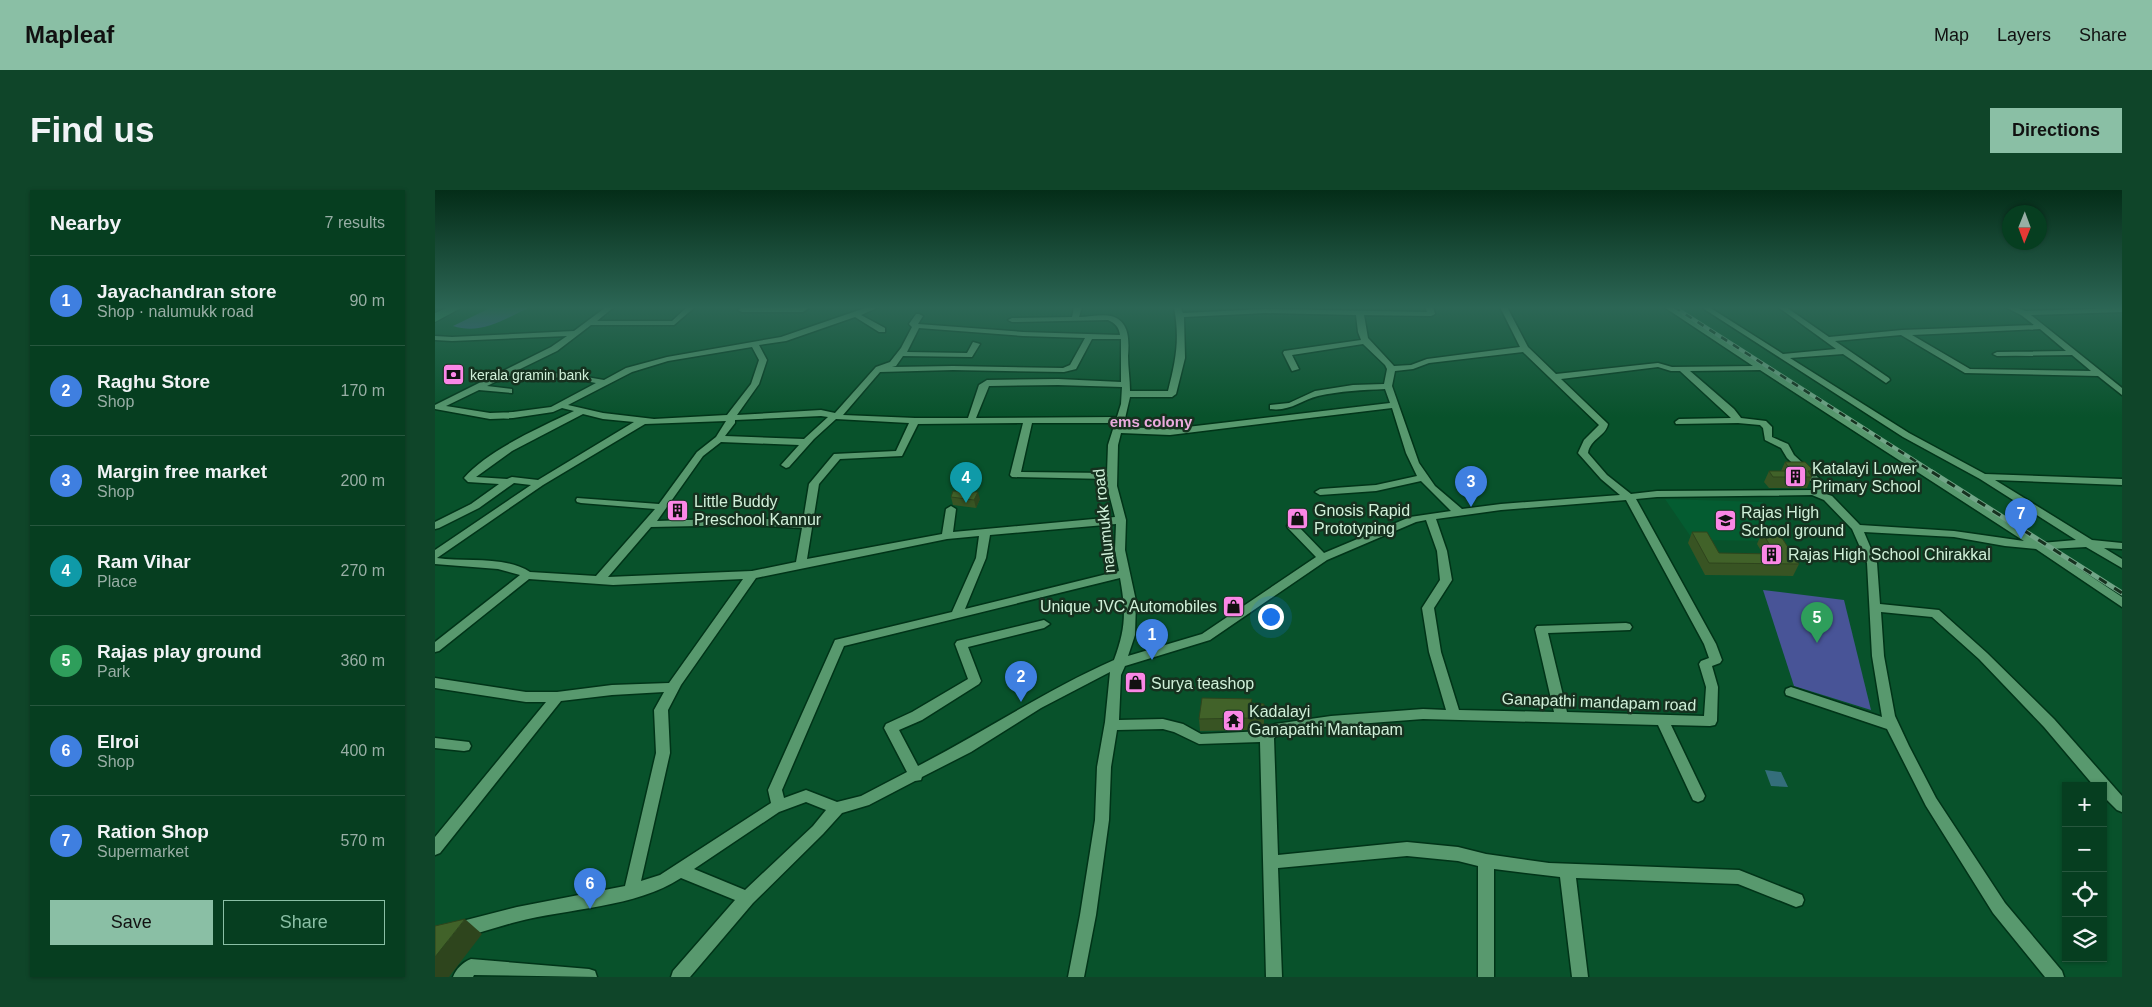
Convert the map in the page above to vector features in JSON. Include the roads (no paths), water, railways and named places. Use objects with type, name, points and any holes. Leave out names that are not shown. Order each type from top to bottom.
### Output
[{"type":"street","points":[[436,407],[554,349],[560,344]]},
{"type":"street","points":[[436,407],[490,416],[513,415],[553,409],[629,370],[667,360],[761,344]]},
{"type":"street","points":[[786,465],[878,370],[893,364],[907,344]]},
{"type":"street","points":[[901,354],[969,355],[976,344]]},
{"type":"street","points":[[878,370],[939,368],[1064,370],[1073,367],[1086,344]]},
{"type":"street","name":"nalumukk road","points":[[1076,977],[1089,906],[1101,820],[1103,767],[1111,724],[1115,675],[1129,635],[1130,601],[1120,550],[1121,520],[1112,486],[1113,445],[1126,390],[1125,344]]},
{"type":"street","points":[[971,421],[983,385],[987,383],[1059,382],[1172,394],[1181,358],[1180,344]]},
{"type":"street","points":[[1295,369],[1287,353],[1352,344]]},
{"type":"street","points":[[1366,344],[1389,364],[1391,369],[1388,386],[1413,458],[1423,478],[1438,495],[1459,512]]},
{"type":"street","points":[[1521,344],[1604,424],[1604,427],[1583,449],[1584,456],[1604,477],[1630,498]]},
{"type":"street","points":[[1725,344],[2039,546],[2122,603]]},
{"type":"street","points":[[1761,344],[1797,364],[1907,436],[1983,477],[2122,564]]},
{"type":"street","points":[[1834,344],[1887,380]]},
{"type":"street","points":[[1922,344],[1968,371],[2098,374]]},
{"type":"street","points":[[2061,344],[2122,392]]},
{"type":"street","points":[[721,439],[720,436],[731,423],[730,418],[755,384],[763,360],[755,345]]},
{"type":"street","points":[[1391,369],[1413,367],[1427,361],[1525,349]]},
{"type":"street","points":[[1780,356],[1844,351]]},
{"type":"street","points":[[1997,354],[2071,352]]},
{"type":"street","points":[[1555,377],[1658,365],[1671,369],[1763,368]]},
{"type":"street","points":[[1682,369],[1731,411],[1738,420]]},
{"type":"street","points":[[504,373],[569,376],[603,382]]},
{"type":"street","points":[[2105,380],[2122,380]]},
{"type":"street","points":[[1273,407],[1291,405],[1315,394],[1353,388],[1388,386]]},
{"type":"street","points":[[479,387],[509,391]]},
{"type":"street","points":[[559,405],[603,416],[654,422],[821,414],[915,421],[1028,420],[1119,425],[1170,432],[1395,405]]},
{"type":"street","points":[[509,482],[469,478],[505,451],[541,430],[581,411]]},
{"type":"street","points":[[1028,420],[1015,475],[1112,476]]},
{"type":"street","points":[[1679,422],[1738,420],[1763,423],[1767,427],[1768,438],[1785,446],[1790,456],[1819,483],[1822,496]]},
{"type":"street","points":[[435,555],[540,484],[643,421]]},
{"type":"street","points":[[801,564],[814,484],[837,456],[899,454],[915,421]]},
{"type":"street","points":[[599,580],[662,507],[700,454],[719,439],[807,442]]},
{"type":"street","points":[[1983,477],[2068,478],[2122,482]]},
{"type":"street","points":[[1320,492],[1375,488],[1423,478]]},
{"type":"street","points":[[435,526],[475,506],[512,480],[540,484]]},
{"type":"street","points":[[679,977],[747,898],[818,830],[837,808],[865,801],[916,776],[967,748],[1036,705],[1121,662],[1206,637],[1323,558],[1415,519],[1459,512],[1501,507],[1630,498],[1657,494],[1813,492],[1828,498],[1857,528],[1872,563],[1878,656],[1888,716],[1892,725],[1931,802],[1999,908],[2056,977]]},
{"type":"street","name":"Ganapathi mandapam road","points":[[1111,724],[1163,724],[1178,728],[1199,739],[1267,736],[1275,729],[1331,721],[1423,714],[1710,721],[1712,687],[1705,664],[1716,660],[1710,644],[1630,498]]},
{"type":"street","points":[[581,500],[662,507]]},
{"type":"street","points":[[947,536],[951,509]]},
{"type":"street","points":[[1430,516],[1442,551],[1446,580],[1428,608],[1435,652],[1454,714]]},
{"type":"street","points":[[435,561],[476,563],[520,571],[527,575],[599,580],[752,575],[947,536],[1121,520]]},
{"type":"street","points":[[648,524],[692,524],[720,521],[807,525]]},
{"type":"street","points":[[1291,526],[1323,558]]},
{"type":"street","points":[[1857,528],[1954,534],[2005,543],[2039,546],[2088,543],[2122,546]]},
{"type":"street","points":[[957,615],[981,558],[985,532]]},
{"type":"street","points":[[779,806],[775,790],[839,643],[1125,573]]},
{"type":"street","points":[[435,648],[527,575]]},
{"type":"street","points":[[631,892],[663,753],[661,710],[674,686],[752,575]]},
{"type":"street","points":[[1874,607],[1935,613],[1983,656],[2049,723],[2100,782]]},
{"type":"street","points":[[916,776],[891,728],[917,716],[975,681],[961,644],[1044,624]]},
{"type":"street","points":[[1562,717],[1541,629],[1627,627]]},
{"type":"street","points":[[435,683],[526,697],[557,697],[612,690],[674,686]]},
{"type":"street","points":[[1791,692],[1892,725]]},
{"type":"street","points":[[435,848],[557,697]]},
{"type":"street","points":[[1662,720],[1698,796]]},
{"type":"street","points":[[1267,736],[1274,977]]},
{"type":"street","points":[[435,744],[464,746]]},
{"type":"street","points":[[2107,790],[2122,806]]},
{"type":"street","points":[[435,936],[517,914],[631,892],[665,880],[779,806],[806,796],[837,808]]},
{"type":"street","points":[[1272,862],[1407,849],[1458,854],[1486,861],[1567,871],[1739,877],[1796,900]]},
{"type":"street","points":[[1486,861],[1486,977]]},
{"type":"street","points":[[680,870],[747,898]]},
{"type":"street","points":[[1567,871],[1580,977]]},
{"type":"street","points":[[461,977],[471,967],[589,977]]},
{"type":"railway","points":[[1732,344],[1934,473]]},
{"type":"railway","points":[[1932,472],[2122,593]]},
{"type":"place","name":"kerala gramin bank","points":[[454,375]]},
{"type":"place","name":"Katalayi Lower Primary School","points":[[1796,477]]},
{"type":"place","name":"Ram Vihar","points":[[966,503]]},
{"type":"place","name":"Margin free market","points":[[1471,507]]},
{"type":"place","name":"Little Buddy Preschool Kannur","points":[[678,510]]},
{"type":"place","name":"Gnosis Rapid Prototyping","points":[[1298,519]]},
{"type":"place","name":"Rajas High School ground","points":[[1725,521]]},
{"type":"place","name":"Ration Shop","points":[[2021,539]]},
{"type":"place","name":"Rajas High School Chirakkal","points":[[1772,554]]},
{"type":"place","name":"Unique JVC Automobiles","points":[[1233,606]]},
{"type":"place","name":"Rajas play ground","points":[[1817,643]]},
{"type":"place","name":"Jayachandran store","points":[[1152,660]]},
{"type":"place","name":"Surya teashop","points":[[1135,683]]},
{"type":"place","name":"Raghu Store","points":[[1021,702]]},
{"type":"place","name":"Kadalayi Ganapathi Mantapam","points":[[1233,720]]},
{"type":"place","name":"Elroi","points":[[590,909]]},
{"type":"district","name":"ems colony","points":[[1151,421]]}]
